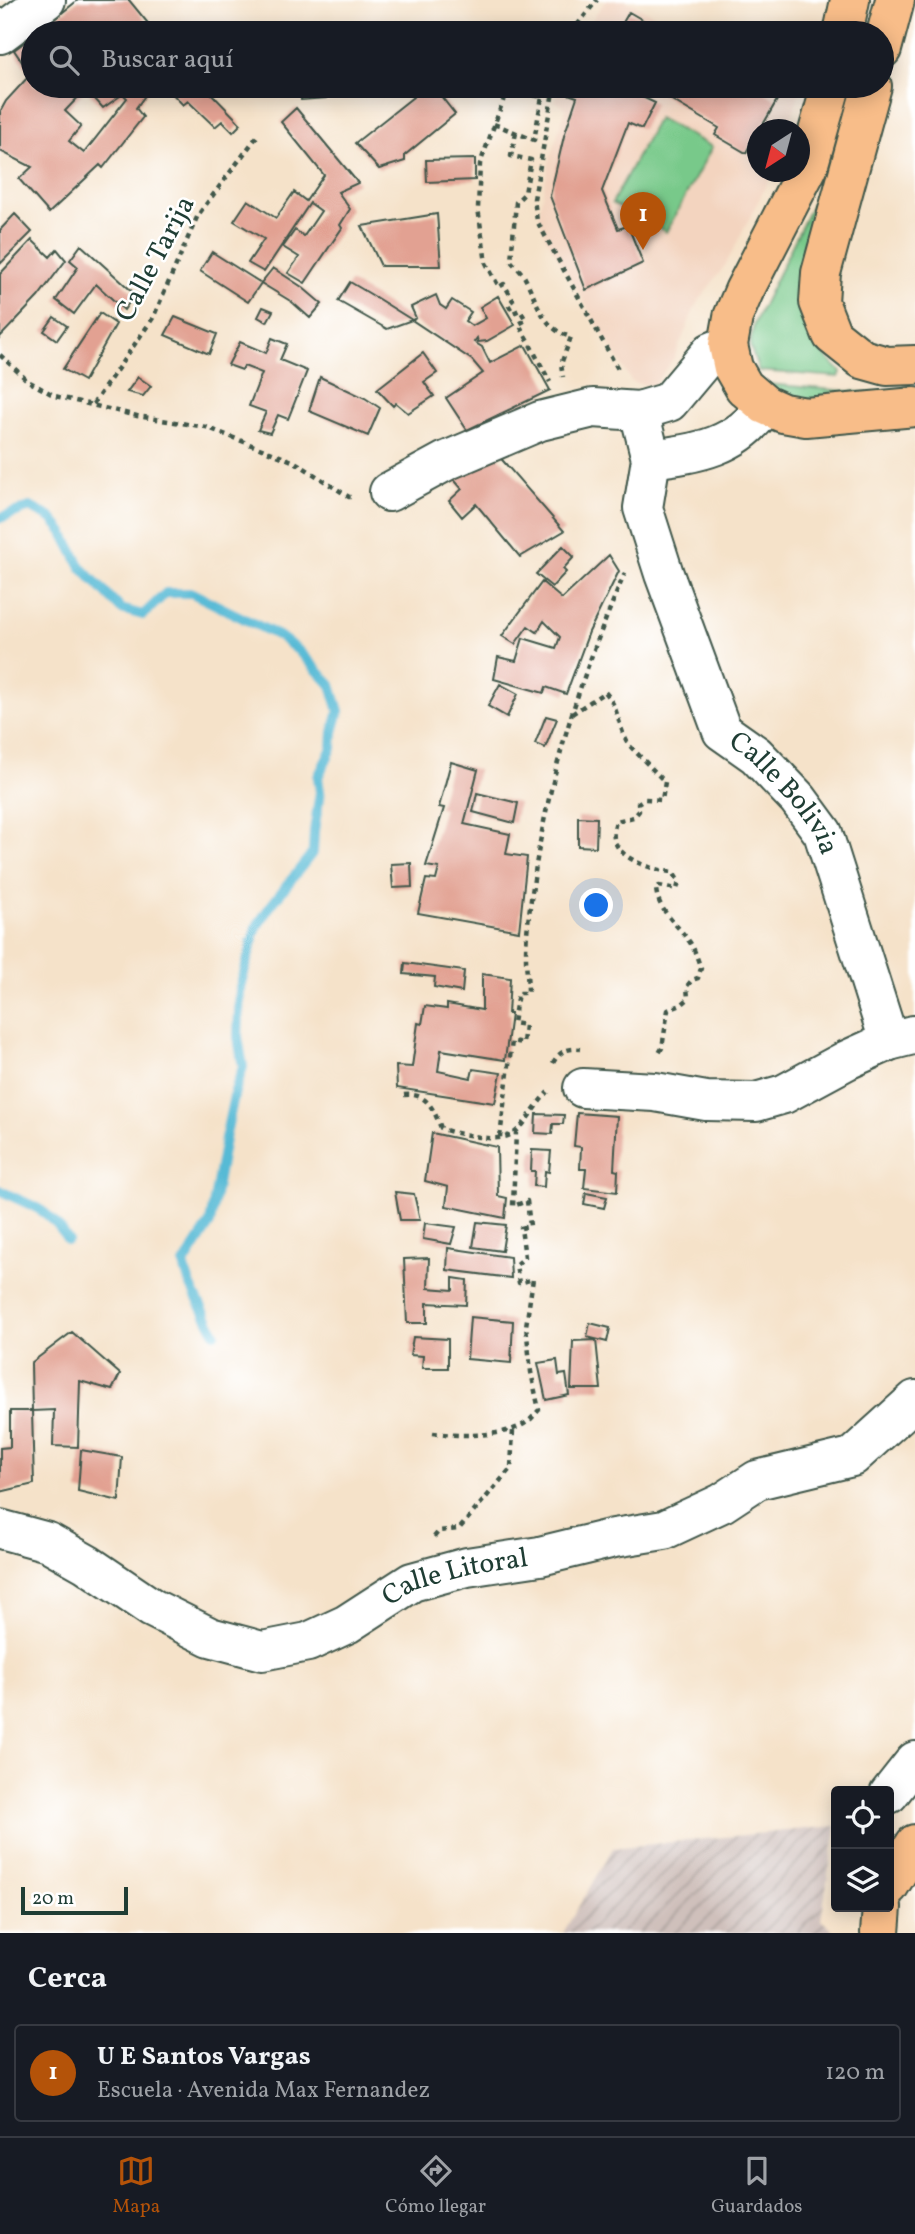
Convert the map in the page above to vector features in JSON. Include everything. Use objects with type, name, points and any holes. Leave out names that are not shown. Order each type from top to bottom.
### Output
[{"type":"main road","points":[[846,21],[850,0]]},
{"type":"main road","points":[[889,21],[895,0]]},
{"type":"main road","points":[[828,98],[808,167],[733,317],[728,345],[733,368],[744,387],[765,405],[783,413],[806,417],[915,407]]},
{"type":"main road","points":[[869,98],[821,273],[820,303],[832,335],[862,359],[887,366],[915,365]]},
{"type":"main road","points":[[894,1878],[915,1844]]},
{"type":"street","points":[[0,34],[46,0]]},
{"type":"street","points":[[389,492],[446,461],[540,421],[593,408],[639,411],[669,402],[711,352],[728,345]]},
{"type":"street","points":[[651,458],[699,452],[730,438],[755,422],[765,405]]},
{"type":"street","name":"Calle Bolivia","points":[[639,411],[651,458],[643,508],[722,731],[756,755],[798,799],[823,833],[902,1038]]},
{"type":"street","points":[[565,1085],[655,1092],[706,1101],[756,1102],[784,1094],[847,1060],[902,1038]]},
{"type":"street","name":"Calle Litoral","points":[[0,1529],[48,1542],[87,1564],[152,1608],[210,1637],[262,1651],[308,1642],[347,1624],[412,1583],[467,1567],[540,1556],[614,1538],[664,1530],[722,1503],[757,1480],[852,1457],[915,1400]]},
{"type":"street","points":[[894,1787],[915,1760]]},
{"type":"path","points":[[580,21],[597,0]]},
{"type":"path","points":[[504,98],[480,164],[478,208],[486,263],[499,287],[504,284],[513,300],[508,304],[513,313],[520,310],[526,320],[519,324],[552,386]]},
{"type":"path","points":[[494,124],[534,140],[542,98]]},
{"type":"path","points":[[552,98],[534,199],[537,221],[620,371],[608,375]]},
{"type":"path","points":[[516,133],[511,156],[531,160],[525,194],[516,202],[511,261],[524,275],[531,296],[543,312],[547,323],[553,330],[571,337],[561,365],[567,386]]},
{"type":"path","name":"Calle Tarija","points":[[93,404],[153,318],[198,215],[258,135]]},
{"type":"path","points":[[0,355],[28,381],[55,396],[137,416],[206,427],[296,462],[349,497],[389,492]]},
{"type":"path","points":[[500,1138],[512,1041],[523,1043],[525,1025],[513,1023],[518,993],[528,993],[526,957],[531,899],[543,820],[592,649],[631,557],[652,537]]},
{"type":"path","points":[[572,714],[605,692],[614,701],[624,737],[629,745],[665,782],[662,800],[644,799],[638,803],[639,811],[634,817],[616,821],[614,830],[615,843],[623,853],[657,869],[673,872],[679,882],[677,889],[659,886],[656,888],[656,895],[678,929],[688,939],[701,968],[698,978],[687,986],[688,999],[668,1010],[662,1048],[657,1056],[651,1057]]},
{"type":"path","points":[[550,1070],[557,1056],[569,1048],[592,1051]]},
{"type":"path","points":[[404,1095],[418,1096],[428,1102],[437,1113],[441,1128],[447,1131],[500,1138],[523,1127],[552,1088],[565,1085]]},
{"type":"path","points":[[433,1433],[451,1435],[513,1430],[529,1422],[539,1410],[526,1326],[533,1279],[519,1283],[516,1265],[524,1257],[521,1228],[530,1226],[527,1201],[513,1206],[516,1132]]},
{"type":"path","points":[[433,1577],[426,1554],[431,1541],[439,1531],[459,1529],[511,1468],[513,1430]]},
{"type":"shaded area","points":[[606,0],[625,0],[666,21],[591,21]]},
{"type":"shaded area","points":[[556,98],[798,98],[791,119],[747,119],[747,182],[768,182],[726,264],[696,305],[674,358],[653,387],[632,382],[545,236],[539,213],[550,158],[566,108],[555,101]]},
{"type":"shaded area","points":[[831,1826],[831,1857],[821,1920],[836,1933],[563,1933],[613,1848]]},
{"type":"green space","points":[[658,118],[712,147],[666,232],[612,203]]},
{"type":"green space","points":[[826,176],[802,255],[800,303],[806,326],[820,349],[841,372],[839,377],[759,371],[750,346],[754,324]]},
{"type":"green space","points":[[766,384],[915,397],[791,400]]},
{"type":"building","points":[[78,0],[129,0],[146,21],[52,21]]},
{"type":"building","points":[[629,12],[644,21],[624,21]]},
{"type":"building","points":[[21,45],[21,60],[14,50]]},
{"type":"building","points":[[21,85],[21,98],[77,98],[65,111],[81,126],[69,141],[84,153],[127,98],[143,98],[136,108],[143,117],[103,168],[100,165],[49,213],[19,179],[32,167],[0,151],[0,112]]},
{"type":"building","points":[[94,98],[117,98],[103,108]]},
{"type":"building","points":[[176,98],[216,98],[241,124],[233,132],[222,121],[215,127],[188,101],[183,105]]},
{"type":"building","points":[[412,98],[442,98],[455,114],[405,155],[405,161],[379,169],[355,143]]},
{"type":"building","points":[[577,98],[644,98],[655,103],[642,129],[628,123],[602,191],[618,229],[628,226],[643,263],[586,290],[550,196],[564,136]]},
{"type":"building","points":[[668,98],[777,100],[766,119],[747,119],[746,153],[715,135],[719,128]]},
{"type":"building","points":[[296,108],[358,183],[338,192],[350,209],[340,225],[342,228],[305,283],[288,273],[299,257],[283,247],[295,230],[304,236],[321,211],[310,203],[264,272],[248,263],[264,239],[234,221],[248,200],[276,218],[294,192],[306,201],[324,175],[281,122]]},
{"type":"building","points":[[475,159],[475,180],[427,182],[426,160]]},
{"type":"building","points":[[15,214],[32,232],[0,264],[0,230]]},
{"type":"building","points":[[437,214],[441,266],[381,266],[362,226]]},
{"type":"building","points":[[32,240],[50,257],[57,249],[66,260],[38,297],[0,337],[0,274]]},
{"type":"building","points":[[81,245],[135,294],[124,310],[96,284],[74,314],[56,300],[78,267],[70,260]]},
{"type":"building","points":[[212,252],[261,283],[248,302],[200,271]]},
{"type":"building","points":[[273,268],[322,304],[310,318],[292,302],[261,283]]},
{"type":"building","points":[[350,282],[412,320],[387,329],[338,301]]},
{"type":"building","points":[[436,295],[440,305],[446,309],[452,300],[471,312],[465,321],[472,326],[486,318],[480,307],[498,296],[515,325],[487,341],[478,342],[477,338],[474,342],[482,347],[490,363],[525,345],[550,390],[467,430],[446,398],[483,373],[472,360],[412,320],[416,318],[411,307]]},
{"type":"building","points":[[263,307],[273,311],[267,322],[258,317]]},
{"type":"building","points":[[100,313],[116,324],[84,381],[63,369]]},
{"type":"building","points":[[54,317],[67,326],[57,340],[44,331]]},
{"type":"building","points":[[175,317],[217,334],[209,354],[165,335]]},
{"type":"building","points":[[272,338],[287,344],[280,360],[307,371],[288,419],[278,415],[270,433],[258,430],[266,412],[249,406],[262,373],[244,366],[242,370],[228,365],[240,342],[266,353]]},
{"type":"building","points":[[423,353],[437,373],[424,382],[434,396],[408,413],[396,403],[393,406],[377,389]]},
{"type":"building","points":[[138,377],[151,386],[143,396],[127,392]]},
{"type":"building","points":[[320,377],[380,408],[368,436],[309,411]]},
{"type":"building","points":[[497,454],[564,531],[520,557],[476,504],[462,517],[449,501],[462,489],[450,475]]},
{"type":"building","points":[[563,546],[574,557],[563,569],[566,572],[552,587],[536,574]]},
{"type":"building","points":[[609,555],[619,571],[589,632],[566,694],[546,687],[544,693],[494,679],[498,657],[516,661],[523,638],[556,648],[560,637],[544,621],[537,632],[528,626],[515,644],[502,636],[542,582],[562,599]]},
{"type":"building","points":[[500,684],[518,694],[507,717],[488,706]]},
{"type":"building","points":[[546,716],[557,719],[545,748],[535,744]]},
{"type":"building","points":[[451,762],[478,770],[464,824],[510,834],[506,854],[527,857],[519,931],[418,913],[426,879],[436,880],[439,868],[426,866],[444,808],[439,807]]},
{"type":"building","points":[[477,793],[518,803],[514,823],[473,812]]},
{"type":"building","points":[[578,817],[597,818],[596,847],[578,846]]},
{"type":"building","points":[[411,863],[412,887],[393,888],[391,864]]},
{"type":"building","points":[[405,963],[464,971],[462,992],[434,987],[435,977],[404,974]]},
{"type":"building","points":[[482,974],[510,978],[508,1014],[511,1014],[505,1060],[441,1050],[438,1071],[471,1078],[473,1069],[501,1073],[495,1103],[397,1088],[396,1066],[412,1067],[418,1023],[422,1024],[425,1006],[447,1009],[447,1004],[482,1010]]},
{"type":"building","points":[[577,1113],[617,1116],[614,1170],[618,1171],[617,1192],[584,1188],[586,1169],[580,1169],[581,1147],[574,1146]]},
{"type":"building","points":[[536,1114],[564,1115],[563,1124],[553,1124],[552,1134],[535,1133]]},
{"type":"building","points":[[432,1133],[497,1147],[498,1196],[507,1198],[505,1218],[446,1206],[448,1187],[425,1181]]},
{"type":"building","points":[[532,1150],[551,1151],[544,1187],[534,1186],[535,1171],[531,1171]]},
{"type":"building","points":[[395,1192],[414,1194],[420,1220],[400,1220]]},
{"type":"building","points":[[586,1193],[607,1197],[604,1208],[584,1204]]},
{"type":"building","points":[[477,1222],[506,1225],[502,1251],[473,1247]]},
{"type":"building","points":[[425,1223],[456,1227],[451,1244],[423,1239]]},
{"type":"building","points":[[448,1248],[510,1257],[511,1278],[447,1270]]},
{"type":"building","points":[[429,1258],[428,1288],[453,1290],[453,1278],[467,1280],[466,1305],[427,1303],[427,1323],[407,1323],[404,1259]]},
{"type":"building","points":[[470,1317],[513,1321],[511,1363],[467,1359]]},
{"type":"building","points":[[590,1323],[610,1328],[607,1342],[587,1337]]},
{"type":"building","points":[[72,1332],[120,1374],[112,1390],[80,1381],[78,1447],[53,1446],[54,1410],[32,1411],[31,1363]]},
{"type":"building","points":[[413,1337],[448,1339],[448,1368],[422,1368],[423,1356],[410,1355]]},
{"type":"building","points":[[596,1340],[601,1389],[571,1389],[573,1341]]},
{"type":"building","points":[[557,1360],[559,1375],[566,1374],[569,1395],[546,1400],[538,1363]]},
{"type":"building","points":[[10,1411],[32,1411],[34,1484],[0,1492],[0,1448],[10,1447]]},
{"type":"building","points":[[81,1450],[122,1457],[119,1501],[78,1491]]},
{"type":"waterway","points":[[0,518],[30,507],[51,518],[62,531],[81,567],[121,609],[143,615],[166,593],[192,593],[279,636],[299,651],[331,685],[339,711],[332,748],[318,777],[320,792],[313,852],[256,928],[240,988],[238,1037],[243,1067],[235,1091],[210,1223],[184,1264],[193,1290],[215,1333]]},
{"type":"waterway","points":[[0,1190],[45,1213],[68,1240]]},
{"type":"place","name":"U E Santos Vargas","points":[[643,250]]}]
